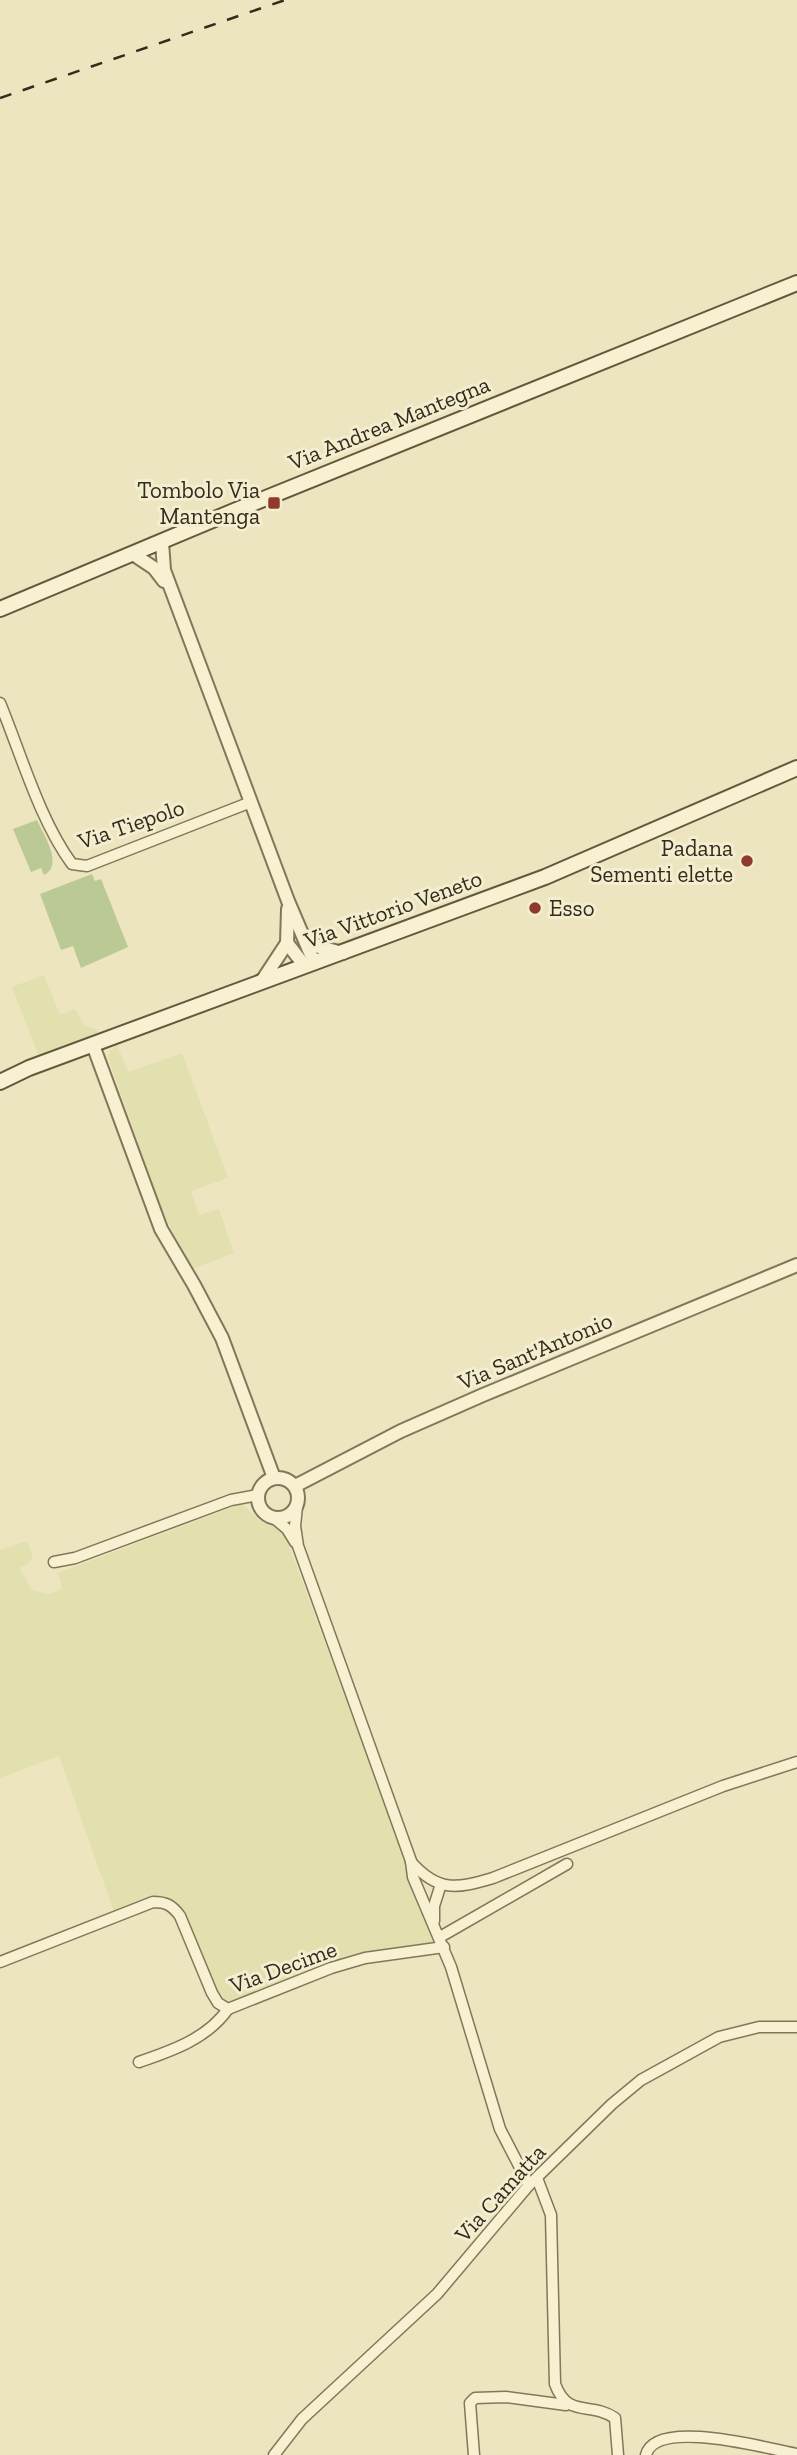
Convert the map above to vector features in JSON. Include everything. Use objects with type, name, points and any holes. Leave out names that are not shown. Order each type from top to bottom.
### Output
[{"type":"main road","name":"Via Andrea Mantegna","points":[[0,609],[133,554],[156,548],[259,500],[797,283]]},
{"type":"main road","name":"Via Vittorio Veneto","points":[[0,1082],[29,1068],[545,877],[797,768]]},
{"type":"street","points":[[154,568],[156,548]]},
{"type":"street","points":[[156,548],[288,901],[305,938],[309,964]]},
{"type":"street","points":[[133,554],[154,568],[171,589]]},
{"type":"street","name":"Via Tiepolo","points":[[0,703],[44,812],[61,849],[72,864],[87,866],[251,802]]},
{"type":"street","points":[[262,981],[287,943],[288,901]]},
{"type":"street","points":[[305,938],[319,947],[343,953]]},
{"type":"street","points":[[287,943],[309,964]]},
{"type":"street","points":[[93,1045],[122,1131],[161,1229],[222,1338],[274,1478]]},
{"type":"street","name":"Via Sant'Antonio","points":[[295,1486],[401,1431],[797,1265]]},
{"type":"street","points":[[298,1546],[287,1529],[261,1508],[258,1495],[264,1484],[274,1478],[288,1480],[295,1486],[299,1498],[295,1526],[298,1546],[411,1861],[413,1877],[442,1942],[500,2129],[551,2214],[555,2384],[560,2398],[567,2405]]},
{"type":"street","points":[[54,1562],[75,1558],[243,1496],[258,1495]]},
{"type":"street","points":[[274,1518],[290,1514],[297,1506]]},
{"type":"street","points":[[411,1861],[436,1883],[468,1885],[493,1878],[723,1786],[797,1762]]},
{"type":"street","points":[[442,1942],[567,1864]]},
{"type":"street","points":[[422,1900],[436,1883]]},
{"type":"street","points":[[434,1925],[436,1883]]},
{"type":"street","name":"Via Decime","points":[[0,1962],[153,1902],[165,1902],[173,1906],[180,1916],[212,1993],[218,2003],[228,2009],[331,1968],[442,1942]]},
{"type":"street","points":[[139,2062],[176,2049],[198,2037],[222,2018],[228,2009]]},
{"type":"street","name":"Via Camatta","points":[[274,2455],[302,2419],[437,2294],[533,2182],[575,2139],[641,2080],[719,2037],[759,2027],[797,2027]]},
{"type":"street","points":[[474,2455],[470,2403],[475,2398],[506,2397],[608,2413],[615,2418],[618,2455]]},
{"type":"street","points":[[646,2455],[646,2451],[653,2444],[678,2436],[704,2437],[797,2454]]},
{"type":"green space","points":[[37,820],[52,857],[50,870],[44,875],[41,868],[31,872],[13,829]]},
{"type":"green space","points":[[92,874],[95,881],[101,879],[128,947],[81,968],[73,946],[61,950],[40,894]]},
{"type":"green space","points":[[44,975],[60,1015],[75,1009],[84,1025],[97,1030],[100,1037],[40,1059],[12,987]]},
{"type":"green space","points":[[117,1045],[128,1072],[182,1053],[228,1178],[191,1191],[199,1215],[219,1209],[234,1253],[194,1268],[181,1249],[159,1203],[108,1057]]},
{"type":"green space","points":[[242,1504],[260,1521],[278,1528],[285,1535],[414,1884],[439,1943],[364,1955],[228,2005],[221,2001],[174,1901],[158,1898],[114,1912],[59,1756],[0,1778],[0,1550],[27,1541],[33,1556],[28,1564],[20,1568],[31,1590],[49,1594],[62,1589],[58,1573]]},
{"type":"railway","points":[[0,98],[285,0]]},
{"type":"place","name":"Tombolo Via Mantenga","points":[[274,503]]},
{"type":"place","name":"Padana Sementi elette","points":[[747,861]]},
{"type":"place","name":"Esso","points":[[535,908]]}]
